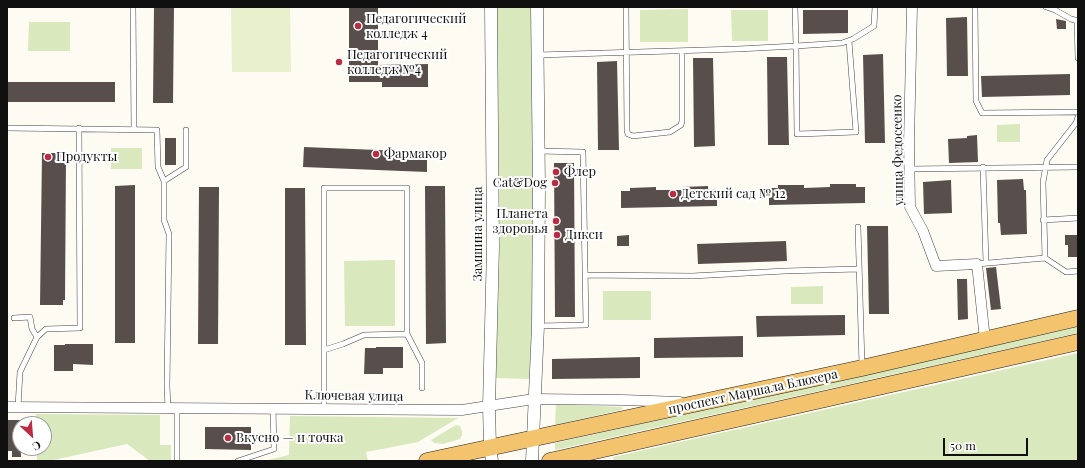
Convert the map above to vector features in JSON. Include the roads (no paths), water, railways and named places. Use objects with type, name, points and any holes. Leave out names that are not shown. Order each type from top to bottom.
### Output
[{"type":"main road","name":"проспект Маршала Блюхера","points":[[427,461],[491,454],[532,438],[862,368],[1078,318]]},
{"type":"main road","name":"проспект Маршала Блюхера","points":[[550,461],[1078,342]]},
{"type":"street","name":"Замшина улица","points":[[491,7],[492,247],[489,406],[491,454]]},
{"type":"street","points":[[532,461],[538,326],[539,151],[537,7]]},
{"type":"street","name":"улица Федосеенко","points":[[912,7],[910,207],[923,231],[936,266],[981,263]]},
{"type":"street","points":[[981,263],[985,340]]},
{"type":"street","name":"Ключевая улица","points":[[7,407],[462,410],[534,399],[700,403]]},
{"type":"lane","points":[[133,7],[134,129]]},
{"type":"lane","points":[[626,7],[628,134],[633,136],[670,132],[681,125],[682,51]]},
{"type":"lane","points":[[796,7],[797,134],[856,132],[849,41]]},
{"type":"lane","points":[[538,55],[682,51],[842,43],[849,41],[874,26],[875,7]]},
{"type":"lane","points":[[975,7],[976,101],[982,113],[1078,112]]},
{"type":"lane","points":[[1046,7],[1078,21],[1078,58]]},
{"type":"lane","points":[[1045,258],[1043,182],[1047,160],[1076,123],[1078,117]]},
{"type":"lane","points":[[7,128],[157,130],[158,167],[164,181],[164,220],[169,234],[167,386],[173,408],[177,461]]},
{"type":"lane","points":[[18,407],[20,372],[37,337],[46,329],[80,328],[79,128]]},
{"type":"lane","points":[[164,181],[186,167],[186,130]]},
{"type":"lane","points":[[538,326],[586,325],[583,152],[539,151]]},
{"type":"lane","points":[[910,169],[983,167],[1078,168]]},
{"type":"lane","points":[[983,167],[981,263],[1045,258],[1066,272],[1078,271]]},
{"type":"lane","points":[[324,409],[324,188],[407,188],[407,334],[422,363],[422,388]]},
{"type":"lane","points":[[1043,220],[1078,218]]},
{"type":"lane","points":[[858,227],[862,368]]},
{"type":"lane","points":[[585,275],[692,276],[858,269]]},
{"type":"lane","points":[[14,318],[30,317],[32,329],[37,337]]},
{"type":"lane","points":[[324,350],[364,335],[407,334]]},
{"type":"lane","points":[[238,461],[274,449],[273,409]]},
{"type":"place","name":"Педагогический колледж 4","points":[[358,26]]},
{"type":"place","name":"Педагогический колледж №4","points":[[339,62]]},
{"type":"place","name":"Фармакор","points":[[376,154]]},
{"type":"place","name":"Продукты","points":[[48,157]]},
{"type":"place","name":"Флер","points":[[556,172]]},
{"type":"place","name":"Cat&Dog","points":[[555,183]]},
{"type":"place","name":"Детский сад № 12","points":[[673,194]]},
{"type":"place","name":"Планета здоровья","points":[[556,221]]},
{"type":"place","name":"Дикси","points":[[557,235]]},
{"type":"place","name":"Вкусно — и точка","points":[[228,438]]}]
